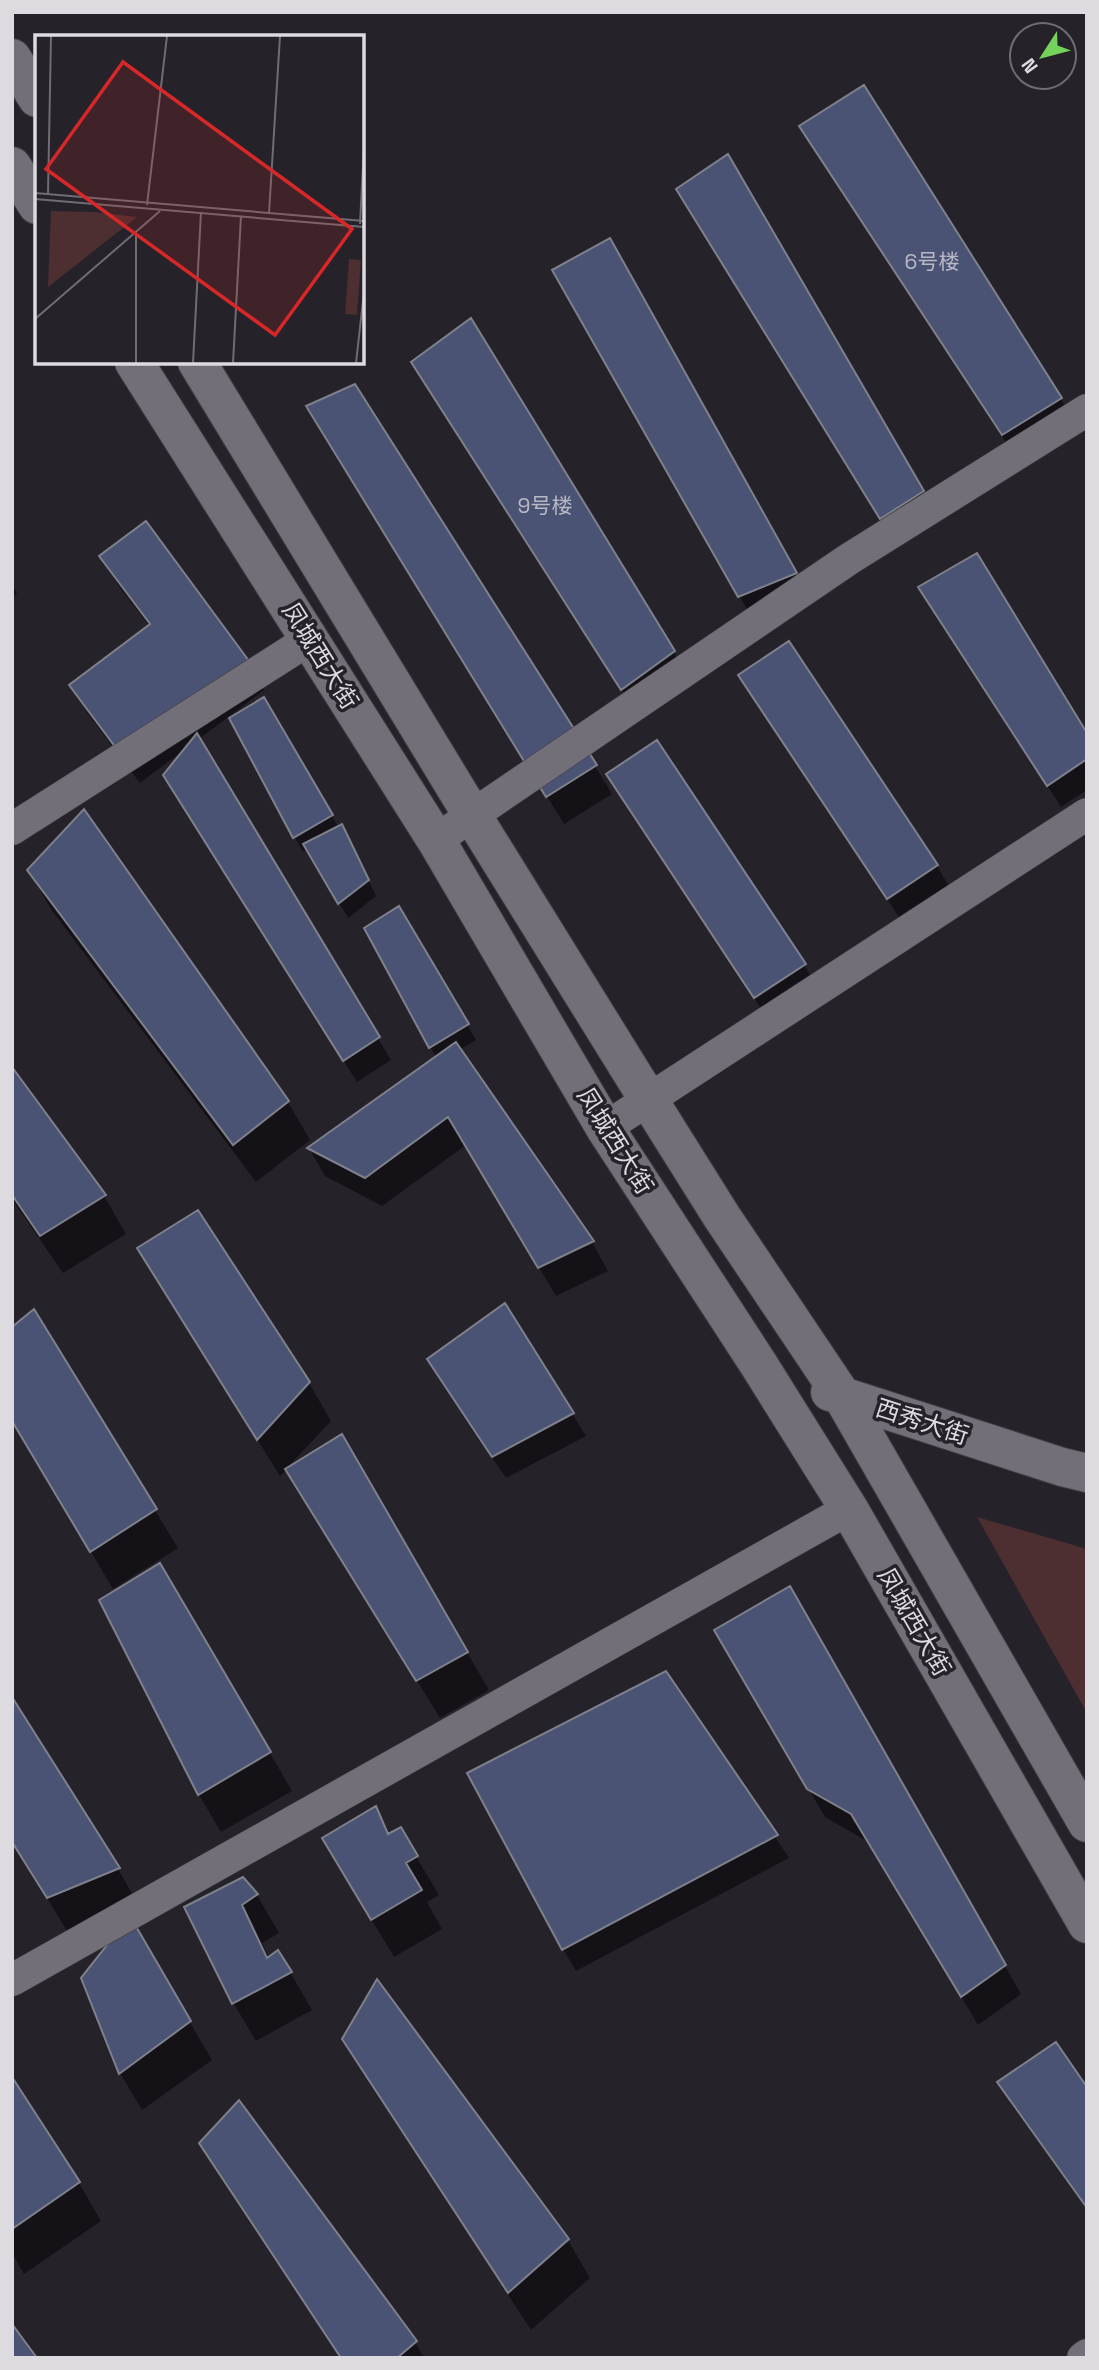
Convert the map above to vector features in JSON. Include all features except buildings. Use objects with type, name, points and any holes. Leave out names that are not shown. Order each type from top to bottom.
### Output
[{"type":"main road","points":[[12,58],[35,95]]},
{"type":"main road","points":[[12,166],[35,202]]},
{"type":"main road","name":"凤城西大街","points":[[135,364],[436,840],[605,1128],[849,1509],[1087,1924]]},
{"type":"main road","name":"凤城西大街","points":[[198,364],[648,1099],[722,1217],[842,1396],[1087,1823]]},
{"type":"main road","name":"西秀大街","points":[[759,1365],[842,1396],[1079,1463]]},
{"type":"street","points":[[436,840],[849,559],[1087,410]]},
{"type":"street","points":[[12,829],[310,639]]},
{"type":"street","points":[[605,1128],[1087,814]]},
{"type":"street","points":[[12,1980],[849,1509]]},
{"type":"shaded area","points":[[977,1517],[1087,1549],[1087,1713]]}]
